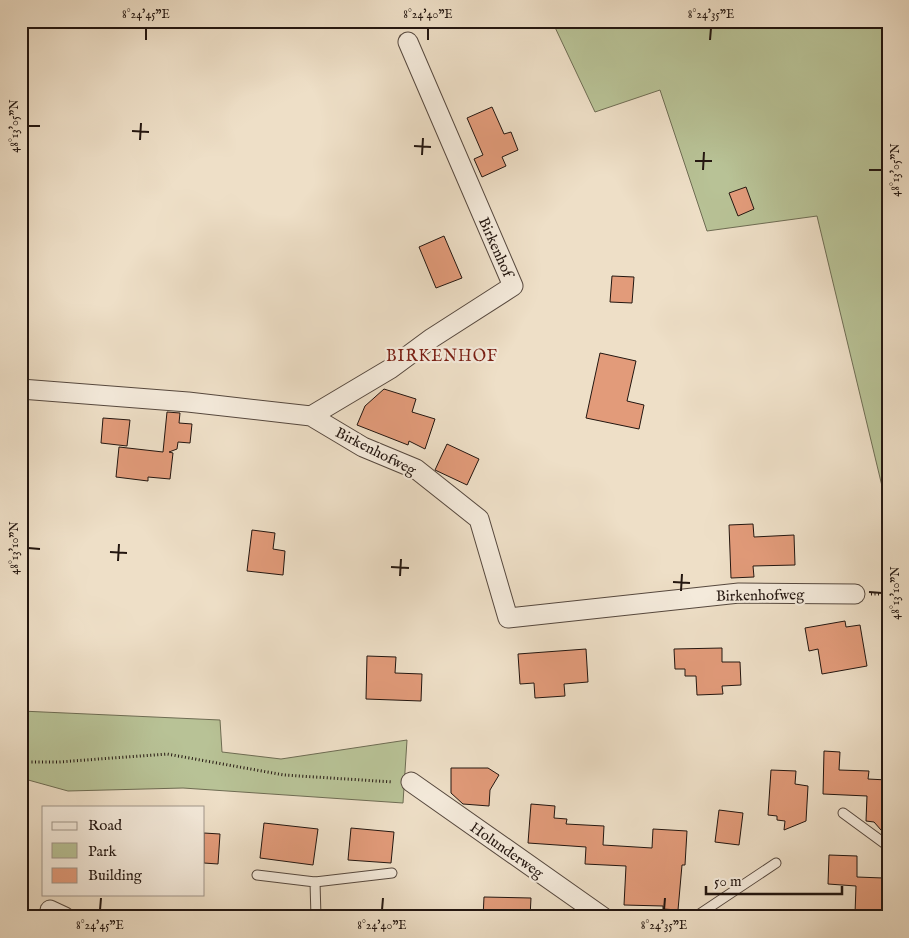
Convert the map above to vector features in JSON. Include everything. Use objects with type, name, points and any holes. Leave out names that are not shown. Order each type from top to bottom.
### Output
[{"type":"street","name":"Birkenhof","points":[[311,416],[390,369],[432,338],[513,286],[408,42]]},
{"type":"street","name":"Birkenhofweg","points":[[21,389],[188,402],[311,416],[363,447],[416,469],[479,519],[508,618],[739,593],[855,594]]},
{"type":"street","name":"Holunderweg","points":[[411,782],[603,917]]},
{"type":"lane","points":[[843,813],[888,846]]},
{"type":"lane","points":[[695,917],[776,863]]},
{"type":"lane","points":[[257,875],[315,882],[392,873]]},
{"type":"lane","points":[[315,882],[316,917]]},
{"type":"path","points":[[21,762],[59,762],[167,754],[284,775],[411,782]]},
{"type":"green space","points":[[552,21],[888,21],[888,511],[817,216],[707,231],[660,90],[595,112]]},
{"type":"green space","points":[[21,711],[220,720],[222,752],[281,759],[407,740],[403,803],[183,788],[68,791],[21,778]]},
{"type":"building","points":[[492,107],[504,134],[511,132],[518,150],[502,157],[506,166],[482,177],[474,159],[483,155],[467,118]]},
{"type":"building","points":[[746,187],[754,209],[738,216],[729,193]]},
{"type":"building","points":[[444,236],[462,278],[436,288],[419,247]]},
{"type":"building","points":[[612,276],[634,277],[632,303],[610,302]]},
{"type":"building","points":[[600,353],[636,361],[627,401],[644,405],[639,429],[586,418]]},
{"type":"building","points":[[384,389],[416,399],[412,412],[435,419],[425,449],[409,441],[408,445],[357,425],[365,406]]},
{"type":"building","points":[[167,412],[180,413],[179,423],[192,424],[190,443],[178,442],[177,449],[169,452],[173,453],[170,479],[148,477],[148,481],[116,477],[119,447],[163,452]]},
{"type":"building","points":[[103,418],[130,420],[127,446],[101,443]]},
{"type":"building","points":[[447,444],[479,459],[467,485],[435,470]]},
{"type":"building","points":[[753,524],[754,537],[794,535],[795,565],[753,566],[754,577],[731,578],[729,525]]},
{"type":"building","points":[[252,530],[275,533],[273,549],[285,551],[283,575],[247,571]]},
{"type":"building","points":[[845,621],[846,627],[860,625],[867,666],[822,674],[818,649],[809,651],[805,628]]},
{"type":"building","points":[[722,648],[722,662],[740,662],[741,685],[722,686],[723,694],[697,695],[696,676],[685,676],[685,669],[675,669],[674,649]]},
{"type":"building","points":[[586,649],[588,682],[564,684],[565,696],[535,698],[534,683],[520,684],[518,654]]},
{"type":"building","points":[[367,656],[396,657],[395,673],[422,674],[421,701],[366,699]]},
{"type":"building","points":[[824,751],[840,752],[839,770],[869,771],[868,779],[887,780],[888,838],[874,822],[866,821],[867,796],[823,794]]},
{"type":"building","points":[[451,768],[488,768],[499,775],[490,790],[489,806],[463,804],[451,793]]},
{"type":"building","points":[[771,770],[796,771],[795,784],[808,786],[806,821],[784,830],[785,821],[777,820],[777,816],[768,815]]},
{"type":"building","points":[[531,804],[555,806],[554,818],[567,819],[566,824],[604,826],[603,845],[652,848],[653,829],[687,831],[685,865],[682,865],[678,910],[663,909],[663,906],[624,905],[626,866],[585,864],[586,847],[528,843]]},
{"type":"building","points":[[719,810],[743,813],[739,845],[715,842]]},
{"type":"building","points":[[264,823],[318,829],[313,865],[260,858]]},
{"type":"building","points":[[351,828],[394,832],[391,863],[348,860]]},
{"type":"building","points":[[205,833],[220,834],[218,864],[205,863]]},
{"type":"building","points":[[829,855],[857,856],[857,877],[883,878],[883,893],[888,893],[888,915],[855,914],[856,886],[828,884]]},
{"type":"building","points":[[484,897],[531,898],[530,917],[483,917]]},
{"type":"district","name":"BIRKENHOF","points":[[442,355]]}]
